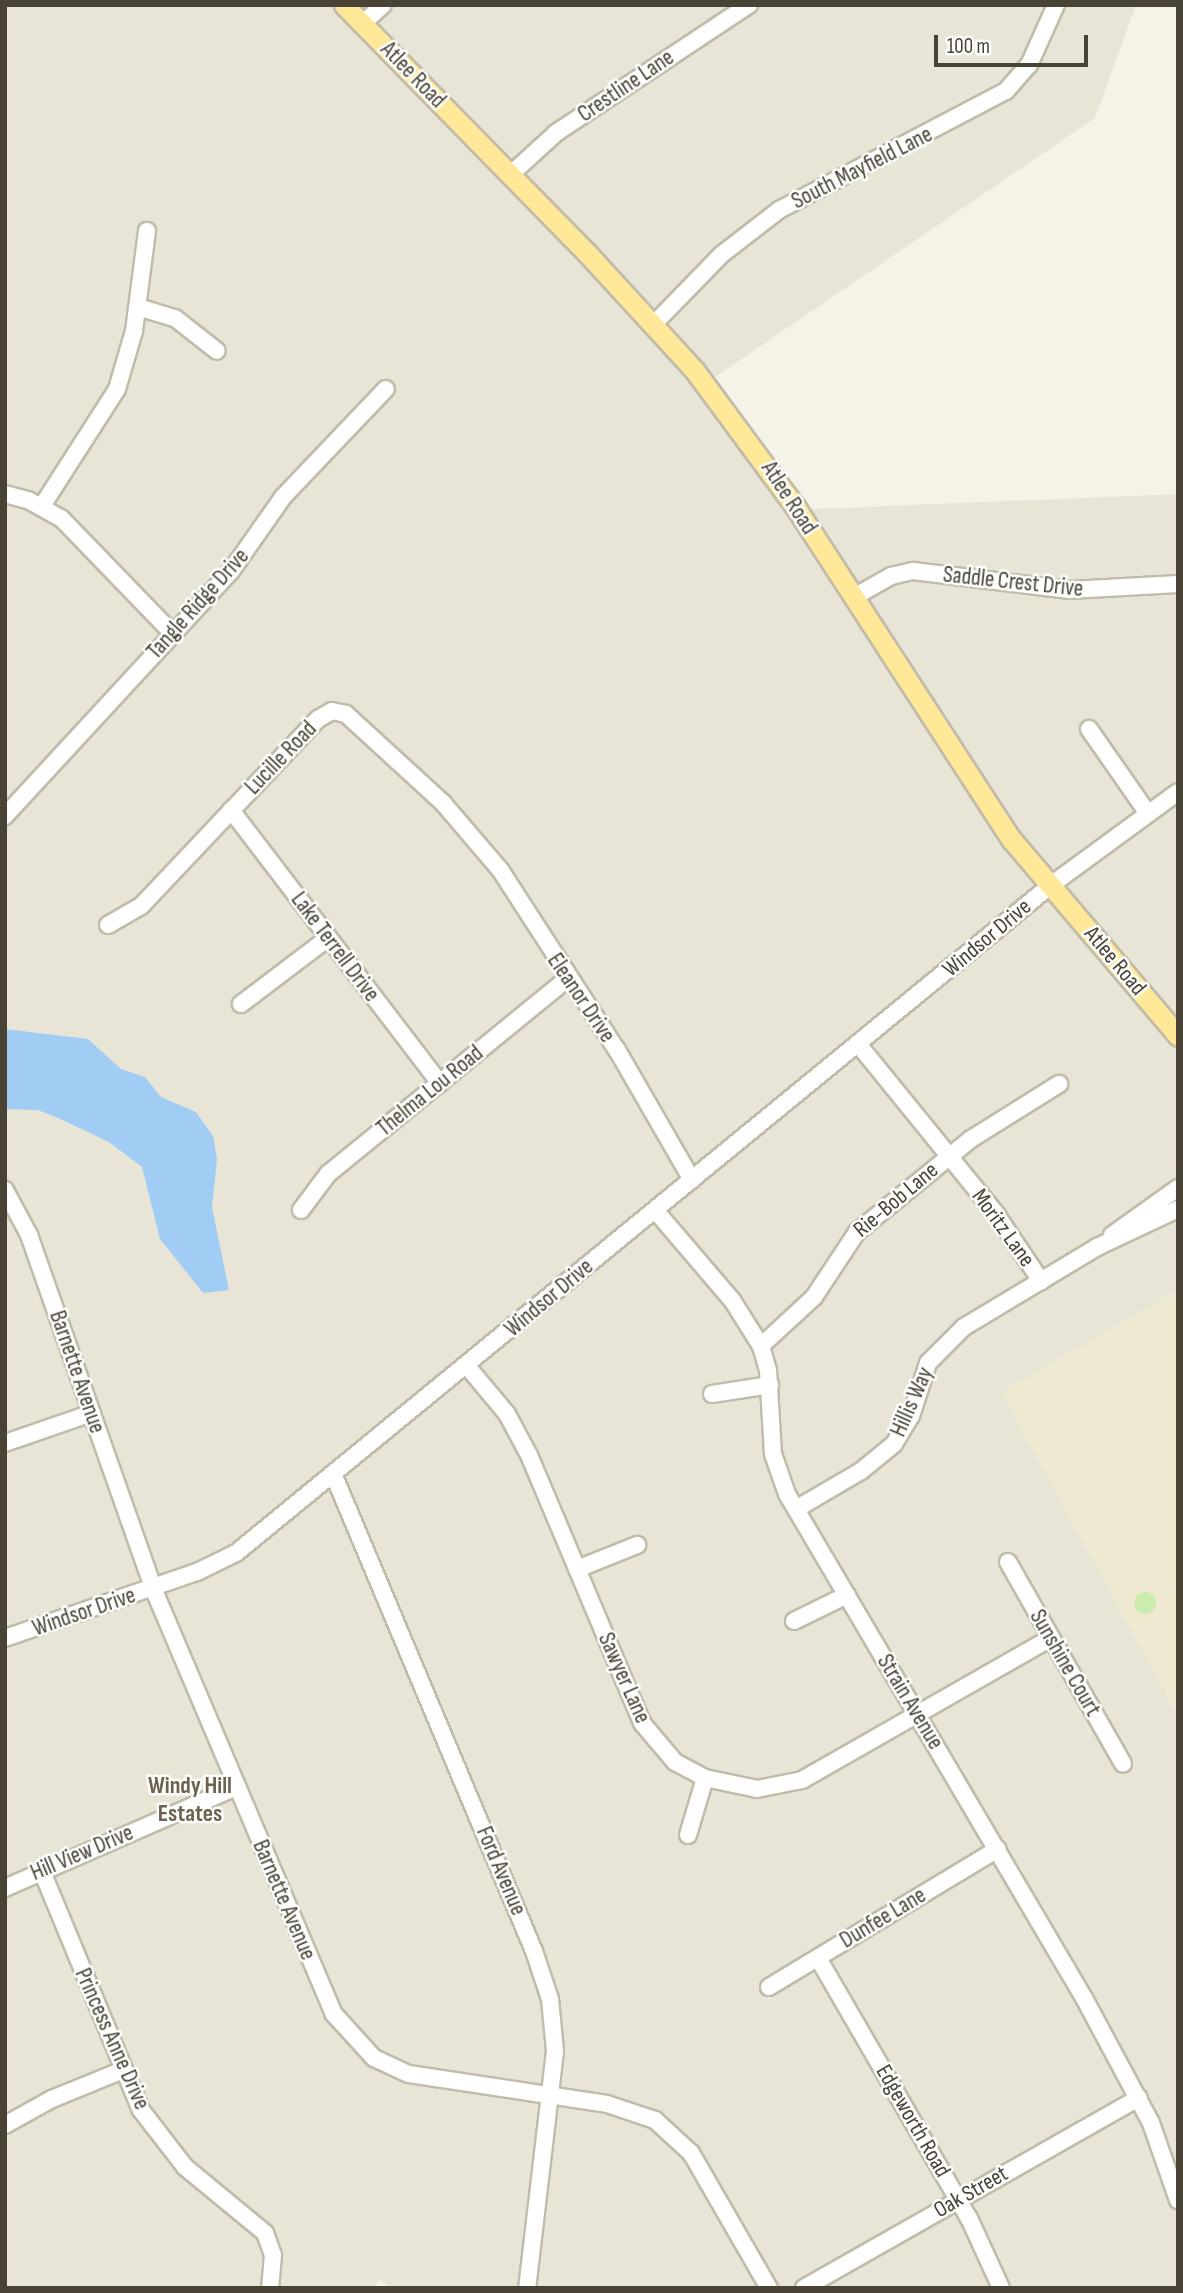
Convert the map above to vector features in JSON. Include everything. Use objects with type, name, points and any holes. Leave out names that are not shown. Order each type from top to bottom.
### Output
[{"type":"main road","name":"Atlee Road","points":[[344,5],[653,325],[756,448],[1012,840],[1178,1036]]},
{"type":"street","points":[[362,24],[383,5]]},
{"type":"street","name":"Crestline Lane","points":[[510,175],[556,133],[749,5]]},
{"type":"street","name":"South Mayfield Lane","points":[[653,325],[713,263],[779,211],[1006,91],[1029,65],[1056,5]]},
{"type":"street","points":[[42,506],[117,389],[138,307],[147,231]]},
{"type":"street","points":[[138,307],[175,318],[217,351]]},
{"type":"street","name":"Tangle Ridge Drive","points":[[5,816],[231,571],[283,498],[386,389]]},
{"type":"street","points":[[5,494],[42,506],[76,530],[173,634]]},
{"type":"street","name":"Saddle Crest Drive","points":[[854,597],[891,576],[913,571],[1070,590],[1178,584]]},
{"type":"street","name":"Lucille Road","points":[[108,925],[142,905],[318,719],[340,712],[411,770],[461,822]]},
{"type":"street","points":[[1088,729],[1147,812]]},
{"type":"street","name":"Windsor Drive","points":[[5,1638],[153,1588],[236,1553],[334,1476],[1051,885],[1147,812],[1178,792]]},
{"type":"street","name":"Lake Terrell Drive","points":[[231,810],[440,1083]]},
{"type":"street","name":"Eleanor Drive","points":[[461,822],[501,871],[567,979],[617,1050],[692,1180]]},
{"type":"street","points":[[241,1004],[328,938]]},
{"type":"street","name":"Thelma Lou Road","points":[[301,1210],[328,1174],[567,979]]},
{"type":"street","name":"Moritz Lane","points":[[858,1044],[996,1214],[1041,1281]]},
{"type":"street","name":"Rie-Bob Lane","points":[[761,1346],[814,1297],[850,1238],[949,1155],[1059,1084]]},
{"type":"street","name":"Hillis Way","points":[[796,1509],[861,1472],[894,1444],[911,1416],[928,1363],[948,1340],[1097,1247],[1178,1188]]},
{"type":"street","name":"Barnette Avenue","points":[[5,1190],[29,1235],[153,1588],[323,1994],[358,2043],[374,2058],[419,2077],[624,2107],[669,2129],[691,2153],[769,2288]]},
{"type":"street","name":"Hillis Way","points":[[1097,1247],[1178,1209]]},
{"type":"street","name":"Strain Avenue","points":[[654,1210],[732,1300],[761,1346],[770,1385],[773,1454],[796,1509],[998,1849],[1139,2098],[1178,2200]]},
{"type":"street","name":"Sawyer Lane","points":[[467,1366],[517,1432],[642,1723],[675,1762],[705,1778],[757,1789],[793,1783],[820,1772],[916,1712],[1051,1638]]},
{"type":"street","points":[[712,1394],[770,1385]]},
{"type":"street","points":[[5,1443],[92,1413]]},
{"type":"street","name":"Ford Avenue","points":[[334,1476],[543,1975],[554,2025],[551,2096],[527,2288]]},
{"type":"street","points":[[577,1569],[636,1545]]},
{"type":"street","name":"Sunshine Court","points":[[1008,1562],[1123,1764]]},
{"type":"street","points":[[794,1621],[847,1595]]},
{"type":"street","points":[[688,1835],[705,1778]]},
{"type":"street","name":"Hill View Drive","points":[[5,1888],[41,1869],[236,1787]]},
{"type":"street","name":"Dunfee Lane","points":[[769,1987],[998,1849]]},
{"type":"street","name":"Princess Anne Drive","points":[[41,1869],[141,2110],[167,2148],[265,2232],[273,2255],[271,2288]]},
{"type":"street","name":"Edgeworth Road","points":[[818,1958],[958,2200],[1000,2288]]},
{"type":"street","points":[[5,2125],[52,2099],[123,2070]]},
{"type":"street","name":"Oak Street","points":[[804,2288],[1139,2098]]},
{"type":"shaded area","points":[[5,5],[1136,5],[1095,118],[702,386],[790,510],[1178,494],[1178,2288],[392,2288],[379,2280],[374,2288],[5,2288]]},
{"type":"shaded area","points":[[1178,1290],[1178,1716],[1001,1392]]},
{"type":"green space","points":[[1145,1592],[1153,1595],[1156,1603],[1153,1611],[1145,1614],[1137,1611],[1134,1603],[1137,1595]]},
{"type":"water","points":[[5,1029],[88,1039],[121,1069],[145,1077],[161,1097],[196,1112],[213,1136],[217,1159],[212,1207],[229,1290],[203,1293],[160,1239],[142,1167],[109,1142],[58,1118],[38,1110],[5,1109]]},
{"type":"district","name":"Windy Hill Estates","points":[[190,1800]]}]
